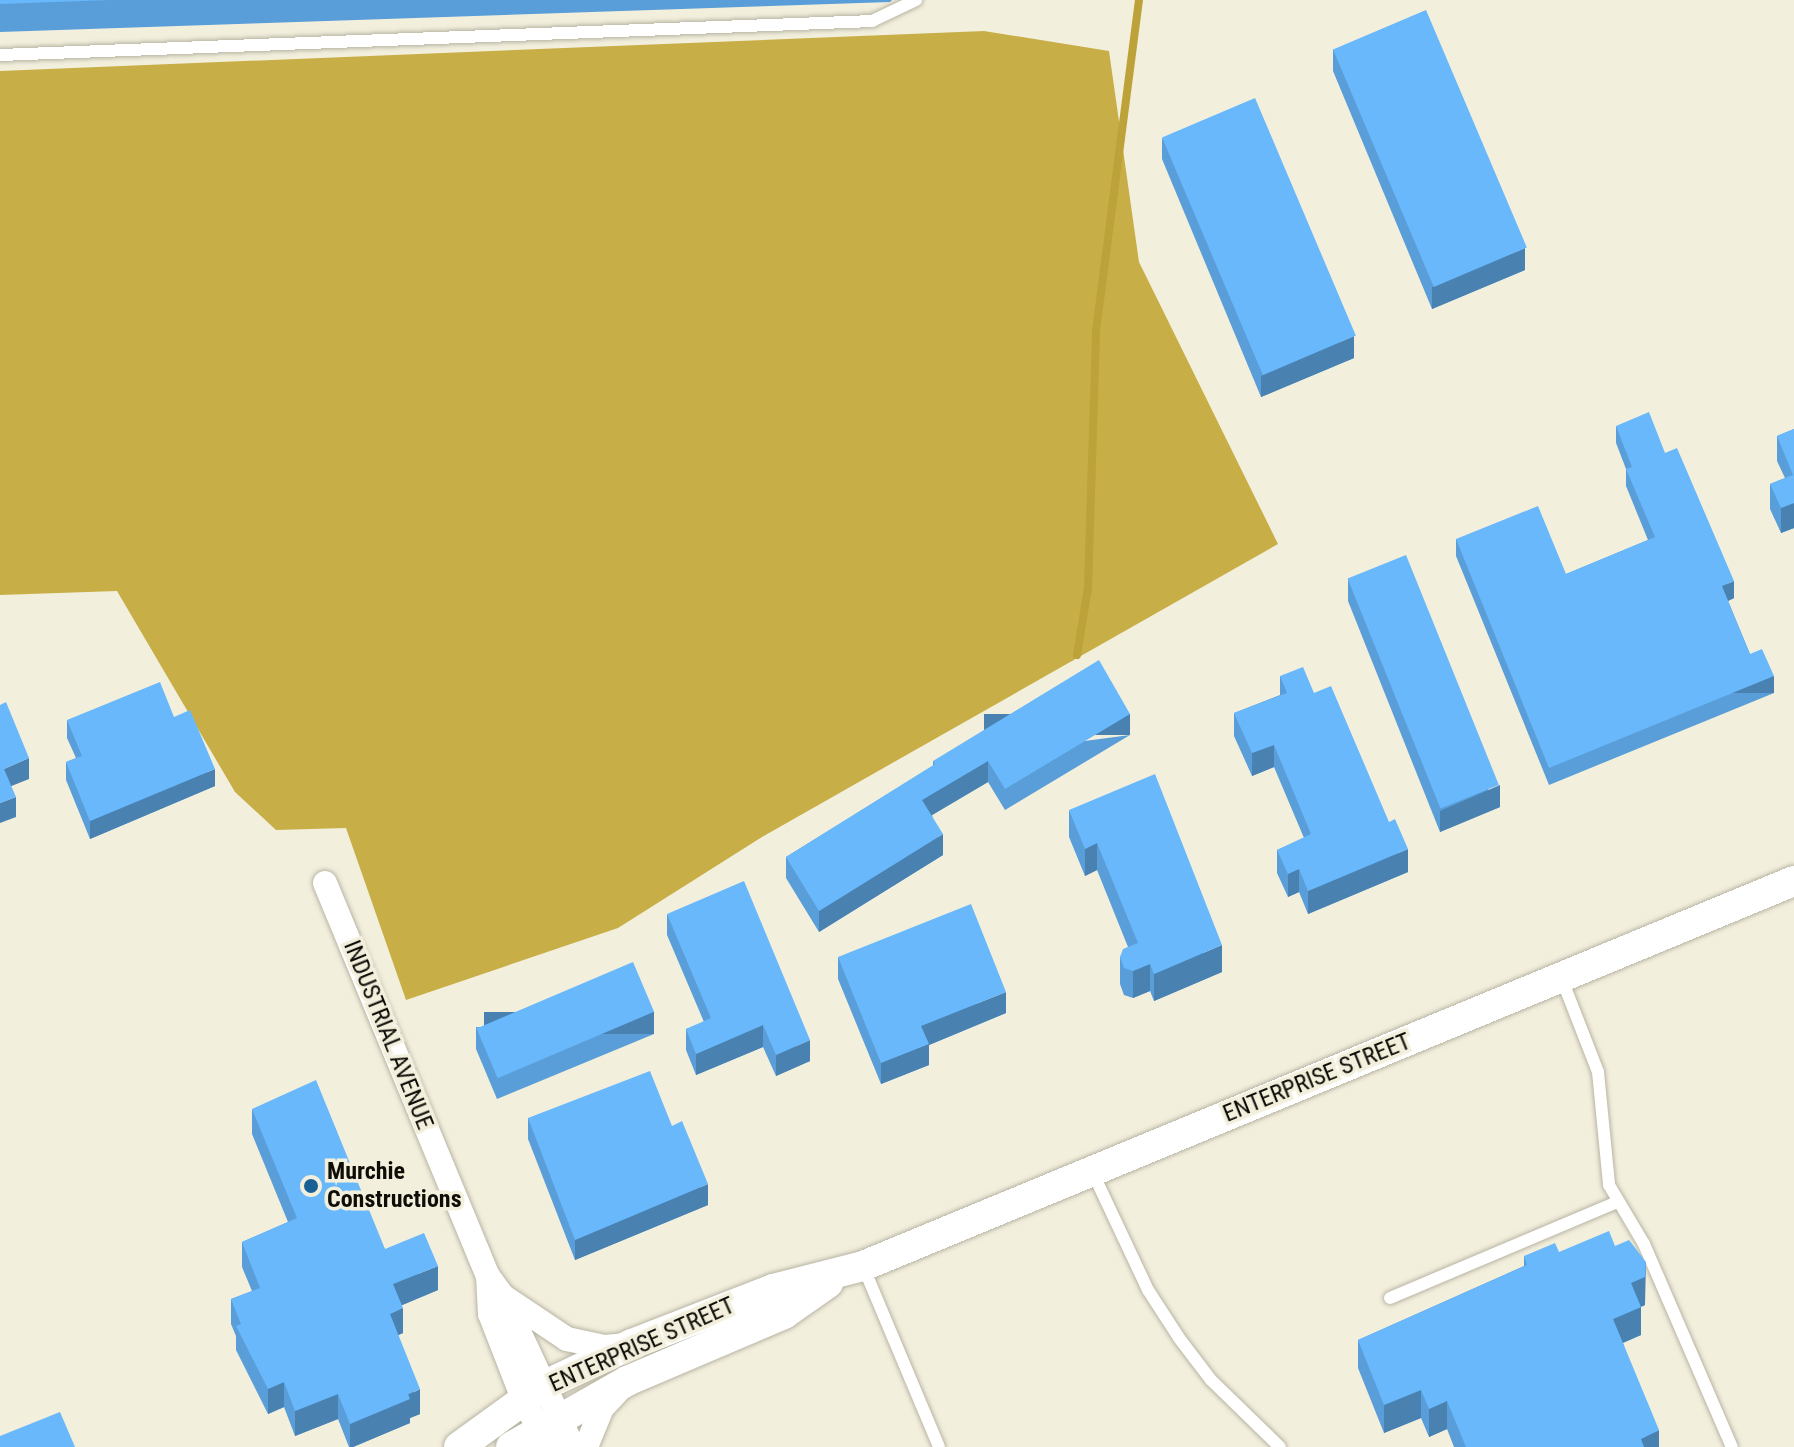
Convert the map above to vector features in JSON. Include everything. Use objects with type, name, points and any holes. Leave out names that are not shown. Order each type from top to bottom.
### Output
[{"type":"street","name":"ENTERPRISE STREET","points":[[459,1447],[534,1393],[632,1344],[773,1289],[851,1271],[1794,881]]},
{"type":"street","name":"INDUSTRIAL AVENUE","points":[[325,883],[495,1286],[490,1314],[534,1393],[550,1429],[573,1447]]},
{"type":"street","name":"ENTERPRISE STREET","points":[[511,1447],[550,1429],[627,1381],[784,1314],[851,1271]]},
{"type":"street","points":[[495,1286],[567,1339],[604,1347],[632,1344]]},
{"type":"street","points":[[586,1447],[602,1408],[627,1381]]},
{"type":"lane","points":[[0,55],[872,21],[916,0]]},
{"type":"lane","points":[[1561,977],[1598,1072],[1604,1164],[1617,1202],[1644,1244],[1732,1447]]},
{"type":"lane","points":[[1092,1171],[1148,1290],[1179,1338],[1211,1380],[1280,1447]]},
{"type":"lane","points":[[1390,1298],[1617,1202]]},
{"type":"lane","points":[[851,1271],[939,1447]]},
{"type":"shaded area","points":[[984,31],[1109,51],[1139,262],[1278,544],[762,837],[618,928],[406,1000],[346,828],[276,830],[235,792],[117,591],[0,595],[0,71]]},
{"type":"building","points":[[0,0],[110,0],[0,4]]},
{"type":"building","points":[[1426,10],[1527,247],[1434,287],[1333,49]]},
{"type":"building","points":[[1255,98],[1356,335],[1263,375],[1162,137]]},
{"type":"building","points":[[1649,412],[1665,453],[1677,448],[1734,581],[1722,586],[1750,654],[1762,649],[1774,676],[1549,768],[1456,539],[1538,506],[1566,574],[1655,537],[1626,469],[1632,467],[1616,426]]},
{"type":"building","points":[[1794,429],[1794,503],[1781,508],[1770,484],[1793,475],[1777,436]]},
{"type":"building","points":[[1406,555],[1499,785],[1440,809],[1348,579]]},
{"type":"building","points":[[1099,660],[1130,714],[1005,789],[988,761],[922,800],[943,834],[819,911],[786,857],[935,764],[933,761]]},
{"type":"building","points":[[1303,667],[1314,693],[1331,686],[1389,822],[1395,819],[1408,849],[1308,891],[1299,869],[1288,874],[1277,850],[1311,834],[1274,745],[1252,753],[1234,713],[1287,693],[1280,676]]},
{"type":"building","points":[[160,682],[174,717],[190,710],[215,769],[90,821],[66,762],[82,756],[67,720]]},
{"type":"building","points":[[6,702],[29,758],[4,769],[16,797],[0,803],[0,705]]},
{"type":"building","points":[[1155,774],[1222,945],[1154,974],[1150,964],[1133,971],[1124,968],[1120,957],[1123,949],[1138,943],[1097,843],[1085,849],[1069,810]]},
{"type":"building","points":[[744,881],[810,1040],[776,1055],[763,1025],[696,1054],[686,1029],[711,1018],[667,914]]},
{"type":"building","points":[[971,904],[1006,992],[921,1026],[929,1044],[881,1063],[838,957]]},
{"type":"building","points":[[633,962],[654,1012],[498,1078],[477,1028]]},
{"type":"building","points":[[650,1071],[672,1126],[682,1121],[708,1184],[575,1240],[528,1118]]},
{"type":"building","points":[[316,1080],[385,1249],[424,1233],[438,1266],[393,1284],[403,1308],[390,1314],[420,1389],[408,1394],[410,1399],[350,1424],[338,1394],[295,1411],[284,1382],[268,1389],[236,1326],[241,1324],[231,1299],[260,1288],[242,1242],[297,1218],[252,1109]]},
{"type":"building","points":[[1609,1231],[1615,1246],[1629,1240],[1646,1262],[1645,1277],[1631,1283],[1641,1307],[1613,1319],[1659,1430],[1641,1439],[1644,1447],[1466,1447],[1447,1401],[1429,1409],[1421,1390],[1384,1405],[1358,1340],[1527,1265],[1524,1256],[1555,1243],[1559,1252]]},
{"type":"building","points":[[60,1412],[75,1447],[0,1447],[0,1436]]},
{"type":"waterway","points":[[1077,655],[1088,588],[1096,331],[1139,0]]},
{"type":"place","name":"Murchie Constructions","points":[[311,1186]]}]
